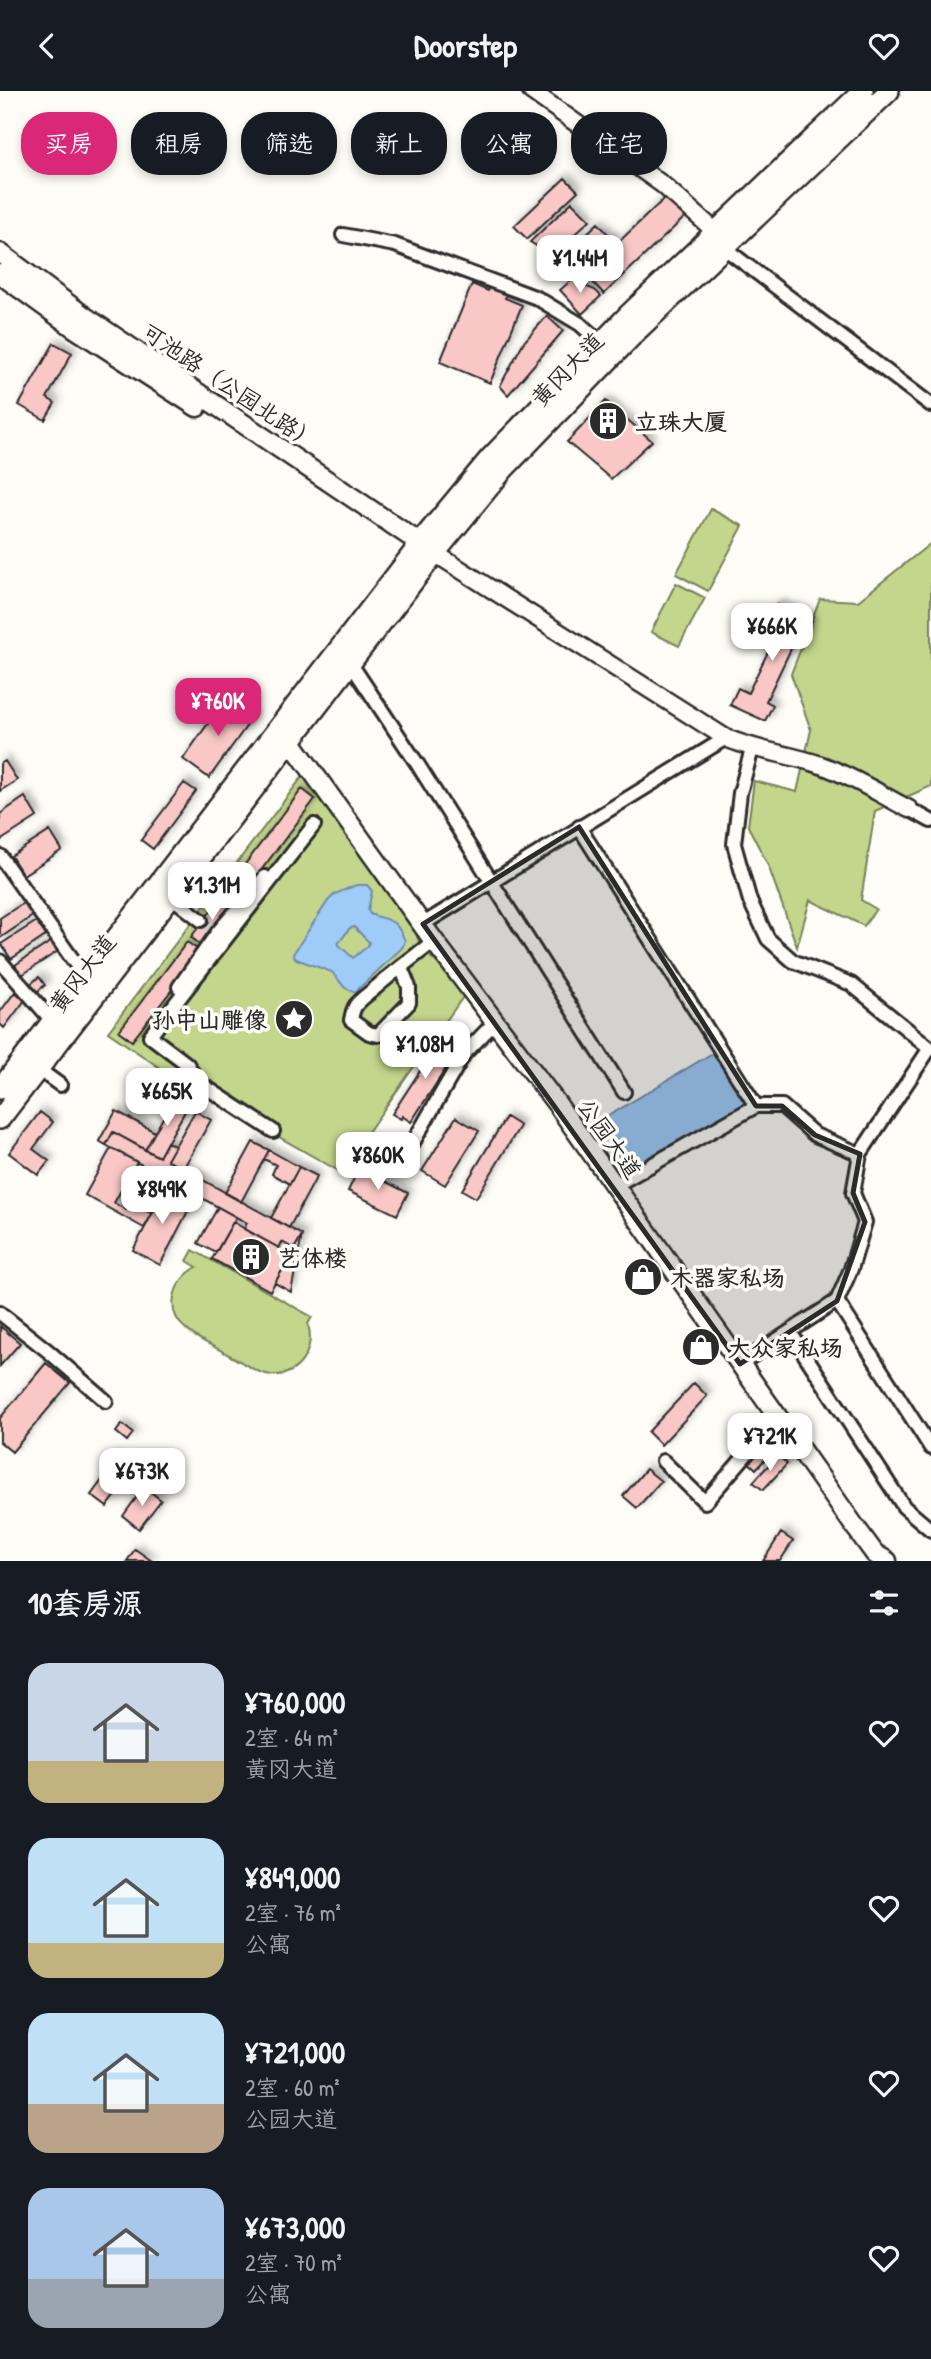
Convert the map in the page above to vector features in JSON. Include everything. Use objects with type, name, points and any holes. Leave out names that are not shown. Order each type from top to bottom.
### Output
[{"type":"main road","name":"黄冈大道","points":[[0,1119],[430,550],[490,458],[627,316],[863,91]]},
{"type":"main road","name":"黄冈大道","points":[[0,1089],[430,550],[639,329],[889,91]]},
{"type":"main road","name":"可池路（公园北路）","points":[[0,253],[84,316],[430,550]]},
{"type":"main road","name":"可池路（公园北路）","points":[[0,274],[73,327],[430,550]]},
{"type":"main road","name":"公园大道","points":[[292,743],[614,1186],[877,1559]]},
{"type":"street","points":[[531,91],[663,185],[716,232]]},
{"type":"street","points":[[343,235],[395,245],[537,298],[580,324],[600,342]]},
{"type":"street","points":[[727,250],[931,405]]},
{"type":"street","points":[[430,550],[726,738],[751,749],[819,764],[931,821]]},
{"type":"street","points":[[351,664],[418,765],[624,1092]]},
{"type":"street","points":[[423,924],[726,738]]},
{"type":"street","points":[[740,1364],[838,1301],[865,1222],[853,1193],[860,1154],[930,1048],[851,983],[793,961],[768,939],[750,901],[734,844],[740,793],[751,749]]},
{"type":"street","points":[[273,1131],[198,1082],[187,1064],[150,1036],[168,1013],[180,984],[218,932],[263,879],[280,869],[314,825]]},
{"type":"street","points":[[579,827],[756,1106]]},
{"type":"street","points":[[0,856],[87,980]]},
{"type":"street","points":[[169,895],[201,920]]},
{"type":"street","points":[[401,967],[409,987],[409,1003],[378,1035],[369,1034],[351,1020],[355,1006],[401,967],[434,941]]},
{"type":"street","points":[[0,961],[55,1024]]},
{"type":"street","points":[[400,1165],[464,1054],[495,1022]]},
{"type":"street","points":[[38,1069],[60,1085]]},
{"type":"street","points":[[614,1186],[756,1106],[782,1106],[815,1135],[860,1154]]},
{"type":"street","points":[[838,1301],[931,1448]]},
{"type":"street","points":[[0,1313],[106,1401]]},
{"type":"street","points":[[790,1332],[904,1507],[931,1530]]},
{"type":"street","points":[[663,1461],[705,1502],[777,1419]]},
{"type":"highlighted area","points":[[579,827],[756,1106],[782,1106],[815,1135],[860,1154],[853,1193],[865,1222],[837,1301],[740,1364],[423,924]]},
{"type":"green space","points":[[711,509],[743,526],[708,591],[676,574]]},
{"type":"green space","points":[[931,543],[931,786],[875,811],[861,900],[876,909],[864,926],[810,900],[797,947],[768,865],[748,826],[754,781],[797,792],[811,730],[791,674],[820,599],[858,601]]},
{"type":"green space","points":[[676,583],[705,598],[679,646],[651,632]]},
{"type":"green space","points":[[303,776],[415,927],[424,950],[453,978],[465,994],[368,1132],[344,1174],[170,1075],[108,1032]]},
{"type":"green space","points":[[193,1250],[312,1317],[308,1324],[310,1333],[307,1352],[297,1366],[281,1374],[259,1372],[186,1329],[179,1321],[173,1304],[182,1279],[197,1267],[187,1261]]},
{"type":"water","points":[[356,885],[367,885],[372,891],[368,910],[370,914],[395,924],[405,941],[402,948],[355,992],[345,988],[332,972],[296,959],[293,954],[335,894]],"holes":[[[354,927],[369,942],[368,946],[353,958],[338,944],[350,928]]]},
{"type":"water","points":[[714,1052],[746,1103],[629,1169],[595,1124]]},
{"type":"building","points":[[565,178],[578,191],[527,239],[514,226]]},
{"type":"building","points":[[666,197],[685,217],[604,294],[585,274]]},
{"type":"building","points":[[572,202],[590,220],[552,255],[530,242]]},
{"type":"building","points":[[598,223],[614,241],[582,271],[559,260]]},
{"type":"building","points":[[575,277],[601,296],[582,314],[560,290]]},
{"type":"building","points":[[472,284],[488,291],[490,286],[507,294],[505,298],[522,305],[490,383],[440,362]]},
{"type":"building","points":[[547,316],[563,331],[508,395],[500,386],[523,343]]},
{"type":"building","points":[[54,343],[72,353],[47,398],[55,403],[45,420],[19,405]]},
{"type":"building","name":"立珠大厦","points":[[606,401],[652,441],[611,479],[567,442]]},
{"type":"building","points":[[777,604],[812,621],[804,638],[798,634],[766,701],[773,705],[765,721],[730,705],[738,688],[748,693],[780,627],[769,621]]},
{"type":"building","points":[[226,698],[253,717],[209,778],[183,759]]},
{"type":"building","points":[[5,761],[17,780],[0,791],[0,764]]},
{"type":"building","points":[[184,783],[196,791],[153,849],[141,840]]},
{"type":"building","points":[[302,789],[315,799],[237,902],[224,892]]},
{"type":"building","points":[[25,797],[37,817],[0,841],[0,814]]},
{"type":"building","points":[[50,831],[62,850],[23,875],[11,856]]},
{"type":"building","points":[[221,898],[233,907],[202,946],[191,937]]},
{"type":"building","points":[[25,902],[34,915],[0,938],[0,918]]},
{"type":"building","points":[[37,921],[47,935],[11,959],[1,944]]},
{"type":"building","points":[[52,941],[58,951],[22,975],[15,965]]},
{"type":"building","points":[[187,942],[201,952],[132,1041],[119,1031]]},
{"type":"building","points":[[39,977],[45,985],[27,1000],[21,992]]},
{"type":"building","points":[[15,992],[25,1000],[4,1028],[0,1024],[0,1012]]},
{"type":"building","points":[[441,1039],[458,1050],[411,1122],[392,1114]]},
{"type":"building","points":[[174,1098],[188,1106],[159,1157],[145,1150]]},
{"type":"building","points":[[116,1111],[155,1132],[145,1150],[113,1132],[106,1145],[99,1141]]},
{"type":"building","points":[[195,1111],[211,1120],[183,1169],[167,1160]]},
{"type":"building","points":[[40,1112],[53,1122],[33,1149],[49,1161],[38,1175],[9,1153]]},
{"type":"building","points":[[456,1117],[479,1131],[445,1185],[422,1171]]},
{"type":"building","points":[[506,1117],[520,1126],[476,1198],[462,1190]]},
{"type":"building","points":[[113,1132],[159,1157],[167,1142],[175,1146],[167,1160],[302,1235],[294,1249],[282,1242],[279,1248],[244,1229],[247,1223],[106,1145]]},
{"type":"building","points":[[253,1142],[269,1150],[241,1202],[225,1193]]},
{"type":"building","points":[[111,1148],[137,1162],[114,1203],[126,1210],[131,1202],[152,1214],[144,1228],[85,1195]]},
{"type":"building","points":[[269,1150],[299,1167],[290,1184],[272,1174],[276,1165],[264,1159]]},
{"type":"building","points":[[299,1167],[317,1176],[289,1228],[271,1218]]},
{"type":"building","points":[[359,1168],[408,1193],[397,1215],[348,1191]]},
{"type":"building","points":[[170,1180],[177,1184],[173,1194],[182,1198],[179,1204],[189,1209],[160,1265],[133,1250]]},
{"type":"building","points":[[218,1207],[236,1217],[216,1253],[198,1243]]},
{"type":"building","name":"艺体楼","points":[[233,1222],[291,1255],[270,1291],[212,1259]]},
{"type":"building","points":[[302,1235],[291,1292],[275,1283]]},
{"type":"building","points":[[0,1326],[20,1343],[0,1366]]},
{"type":"building","points":[[46,1363],[70,1383],[12,1452],[0,1442],[0,1418]]},
{"type":"building","points":[[694,1383],[707,1396],[661,1445],[648,1432]]},
{"type":"building","points":[[122,1424],[133,1433],[127,1441],[116,1432]]},
{"type":"building","points":[[759,1448],[768,1456],[756,1469],[745,1459]]},
{"type":"building","points":[[778,1455],[787,1464],[763,1490],[753,1482]]},
{"type":"building","points":[[115,1463],[131,1475],[107,1507],[91,1495]]},
{"type":"building","points":[[646,1469],[661,1481],[637,1508],[623,1496]]},
{"type":"building","points":[[144,1487],[161,1500],[139,1529],[123,1516]]},
{"type":"building","points":[[781,1533],[793,1541],[780,1561],[763,1561]]},
{"type":"building","points":[[135,1549],[152,1561],[127,1561]]},
{"type":"tunnel","points":[[201,920],[218,932]]},
{"type":"place","name":"立珠大厦","points":[[608,421]]},
{"type":"place","name":"孙中山雕像","points":[[294,1019]]},
{"type":"place","name":"艺体楼","points":[[251,1257]]},
{"type":"place","name":"木器家私场","points":[[643,1277]]},
{"type":"place","name":"大众家私场","points":[[701,1347]]}]
